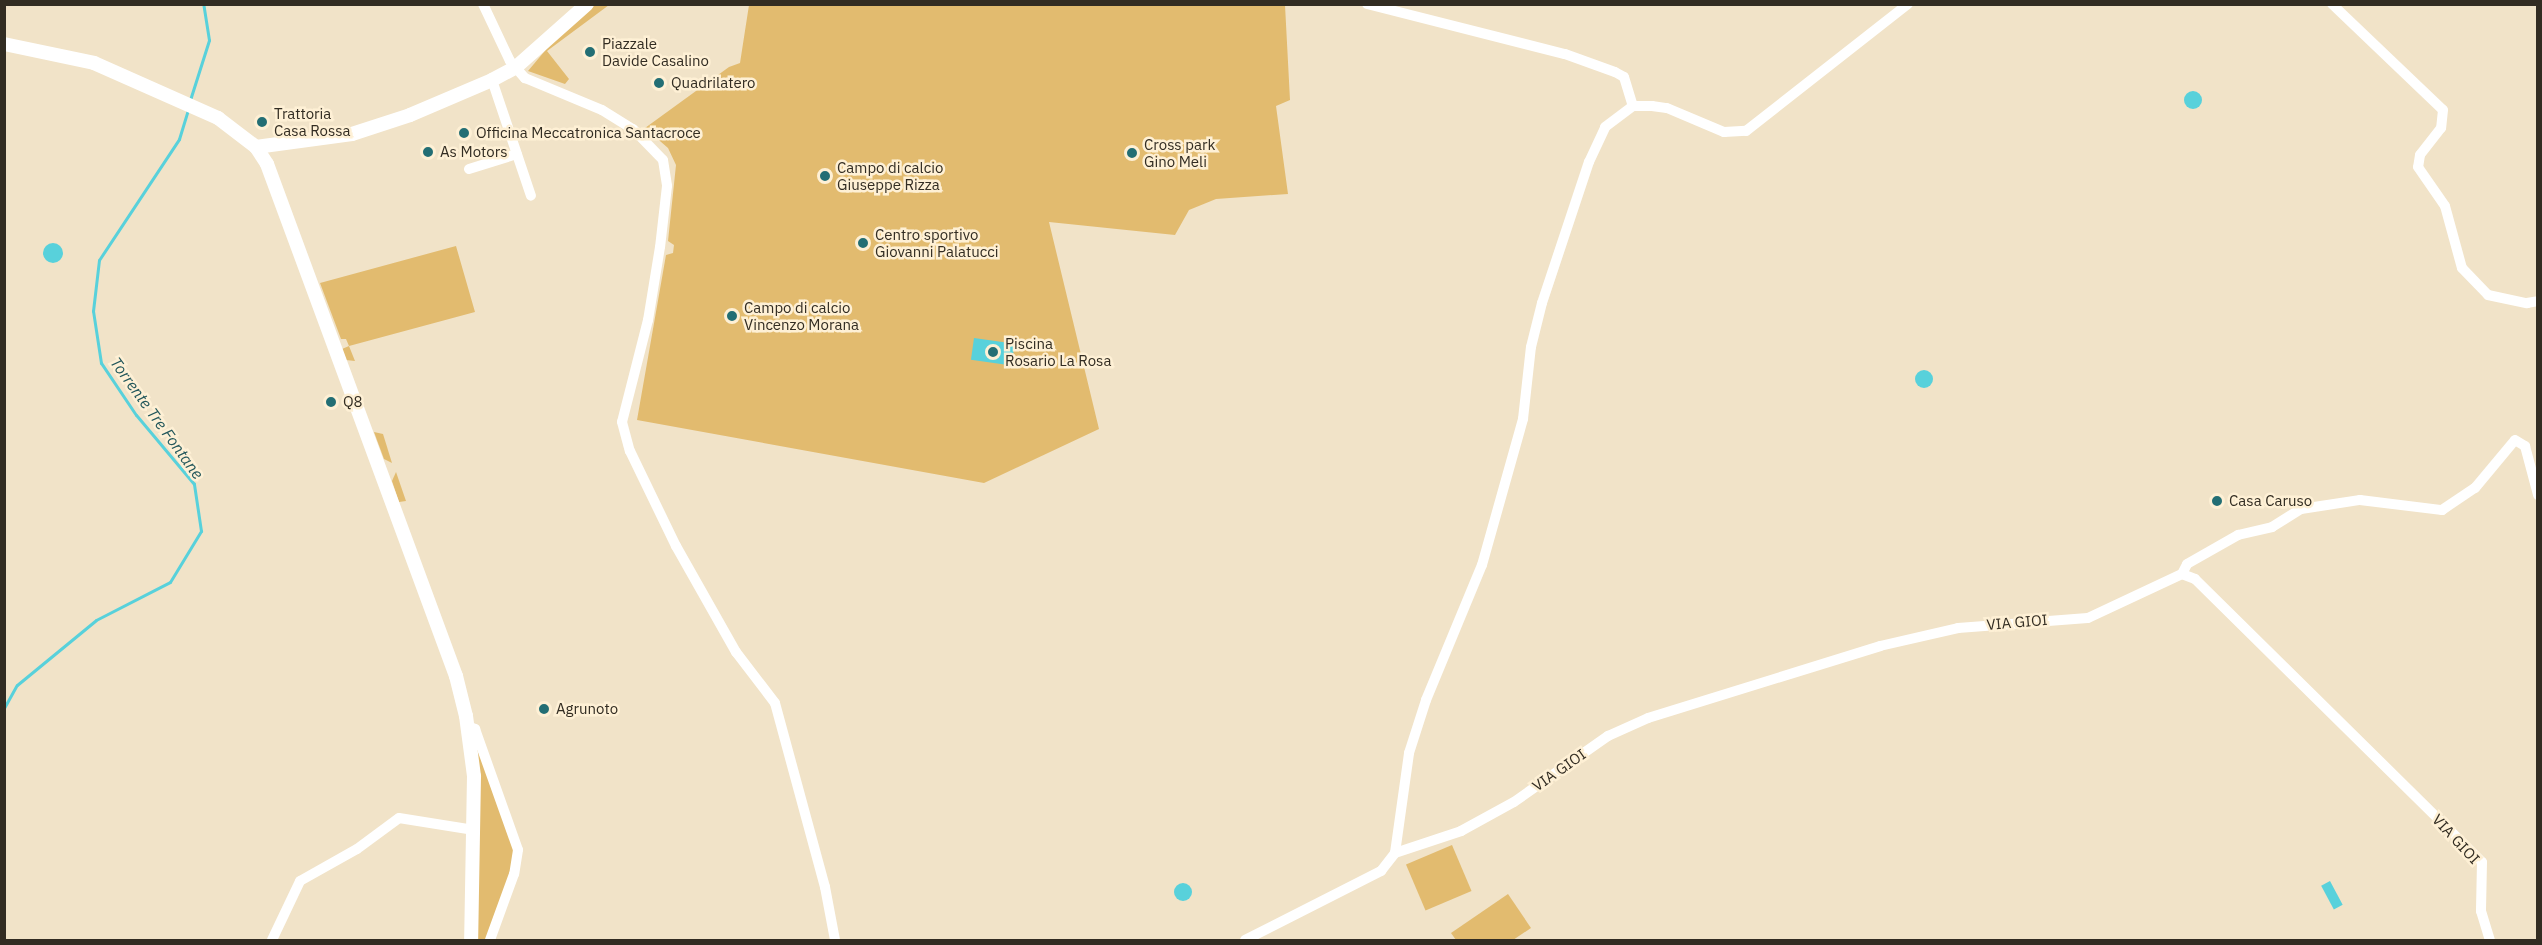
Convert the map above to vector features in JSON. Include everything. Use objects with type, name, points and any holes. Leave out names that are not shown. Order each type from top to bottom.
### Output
[{"type":"main road","points":[[256,147],[352,134],[410,115],[492,80],[515,68],[587,4]]},
{"type":"main road","points":[[4,44],[94,63],[218,118],[256,147],[279,192],[456,676],[468,726],[474,776],[471,940]]},
{"type":"street","points":[[483,4],[515,68],[536,85],[602,110],[626,124],[657,150],[663,160],[666,186],[660,247],[648,320],[622,422],[630,451],[676,546],[736,652],[775,703],[825,887],[835,940]]},
{"type":"street","points":[[1367,4],[1565,54],[1615,72],[1624,77],[1633,106]]},
{"type":"street","points":[[1245,940],[1381,871],[1395,853],[1409,753],[1426,700],[1482,565],[1523,419],[1531,347],[1566,227],[1605,127],[1633,106],[1667,108],[1711,128],[1746,131],[1908,4]]},
{"type":"street","points":[[2332,4],[2443,110],[2441,128],[2425,145],[2418,167],[2445,206],[2462,268],[2488,295],[2527,303],[2538,301]]},
{"type":"street","points":[[492,80],[531,196]]},
{"type":"street","points":[[469,169],[517,154]]},
{"type":"street","points":[[2182,574],[2187,564],[2238,535],[2272,527],[2301,509],[2360,500],[2442,510],[2475,488],[2515,440],[2525,446],[2538,495]]},
{"type":"street","name":"VIA GIOI","points":[[1395,853],[1461,831],[1514,802],[1608,736],[1648,718],[1880,646],[1958,628],[2088,618],[2182,574],[2195,579],[2482,862],[2481,911],[2490,940]]},
{"type":"street","points":[[468,726],[475,729],[509,817],[518,850],[514,874],[490,940]]},
{"type":"street","points":[[272,940],[300,881],[357,849],[399,818],[474,830]]},
{"type":"shaded area","points":[[595,5],[609,5],[547,51],[569,79],[565,84],[528,71],[549,46]]},
{"type":"shaded area","name":"Centro sportivo Giovanni Palatucci","points":[[749,5],[1285,5],[1290,100],[1276,106],[1288,194],[1216,199],[1189,210],[1175,235],[1049,222],[1099,429],[984,483],[637,420],[666,255],[673,253],[674,245],[668,241],[676,165],[668,148],[645,128],[729,67],[740,63]]},
{"type":"shaded area","points":[[456,246],[475,312],[349,346],[346,339],[341,339],[320,283]]},
{"type":"shaded area","points":[[349,346],[355,361],[346,360],[342,349]]},
{"type":"shaded area","points":[[374,432],[383,434],[392,463],[384,459]]},
{"type":"shaded area","points":[[396,472],[406,501],[399,502],[392,481]]},
{"type":"shaded area","points":[[476,740],[514,851],[510,874],[486,940],[476,940]]},
{"type":"shaded area","points":[[1452,845],[1472,891],[1426,911],[1406,865]]},
{"type":"shaded area","points":[[1508,894],[1531,928],[1513,940],[1456,940],[1451,933]]},
{"type":"water","points":[[2189,91],[2197,91],[2202,96],[2200,107],[2189,109],[2184,104],[2184,96]]},
{"type":"water","points":[[49,243],[57,243],[63,249],[63,257],[57,263],[49,263],[43,257],[43,249]]},
{"type":"water","name":"Piscina Rosario La Rosa","points":[[974,338],[1015,344],[1012,365],[971,360]]},
{"type":"water","points":[[1924,370],[1930,373],[1933,379],[1930,385],[1924,388],[1918,385],[1915,379],[1918,373]]},
{"type":"water","points":[[2330,881],[2343,905],[2334,910],[2321,886]]},
{"type":"water","points":[[1183,883],[1189,886],[1192,892],[1189,898],[1183,901],[1177,898],[1174,892],[1177,886]]},
{"type":"waterway","name":"Torrente Tre Fontane","points":[[190,100],[209,40],[203,4]]},
{"type":"waterway","name":"Torrente Tre Fontane","points":[[4,708],[17,685],[96,620],[170,582],[201,531],[194,484],[136,415],[101,363],[93,311],[99,260],[179,139],[188,109]]},
{"type":"place","name":"Piazzale Davide Casalino","points":[[590,52]]},
{"type":"place","name":"Quadrilatero","points":[[659,83]]},
{"type":"place","name":"Trattoria Casa Rossa","points":[[262,122]]},
{"type":"place","name":"Officina Meccatronica Santacroce","points":[[464,133]]},
{"type":"place","name":"As Motors","points":[[428,152]]},
{"type":"place","name":"Cross park Gino Meli","points":[[1132,153]]},
{"type":"place","name":"Campo di calcio Giuseppe Rizza","points":[[825,176]]},
{"type":"place","name":"Centro sportivo Giovanni Palatucci","points":[[863,243]]},
{"type":"place","name":"Campo di calcio Vincenzo Morana","points":[[732,316]]},
{"type":"place","name":"Piscina Rosario La Rosa","points":[[993,352]]},
{"type":"place","name":"Q8","points":[[331,402]]},
{"type":"place","name":"Casa Caruso","points":[[2217,501]]},
{"type":"place","name":"Agrunoto","points":[[544,709]]}]
